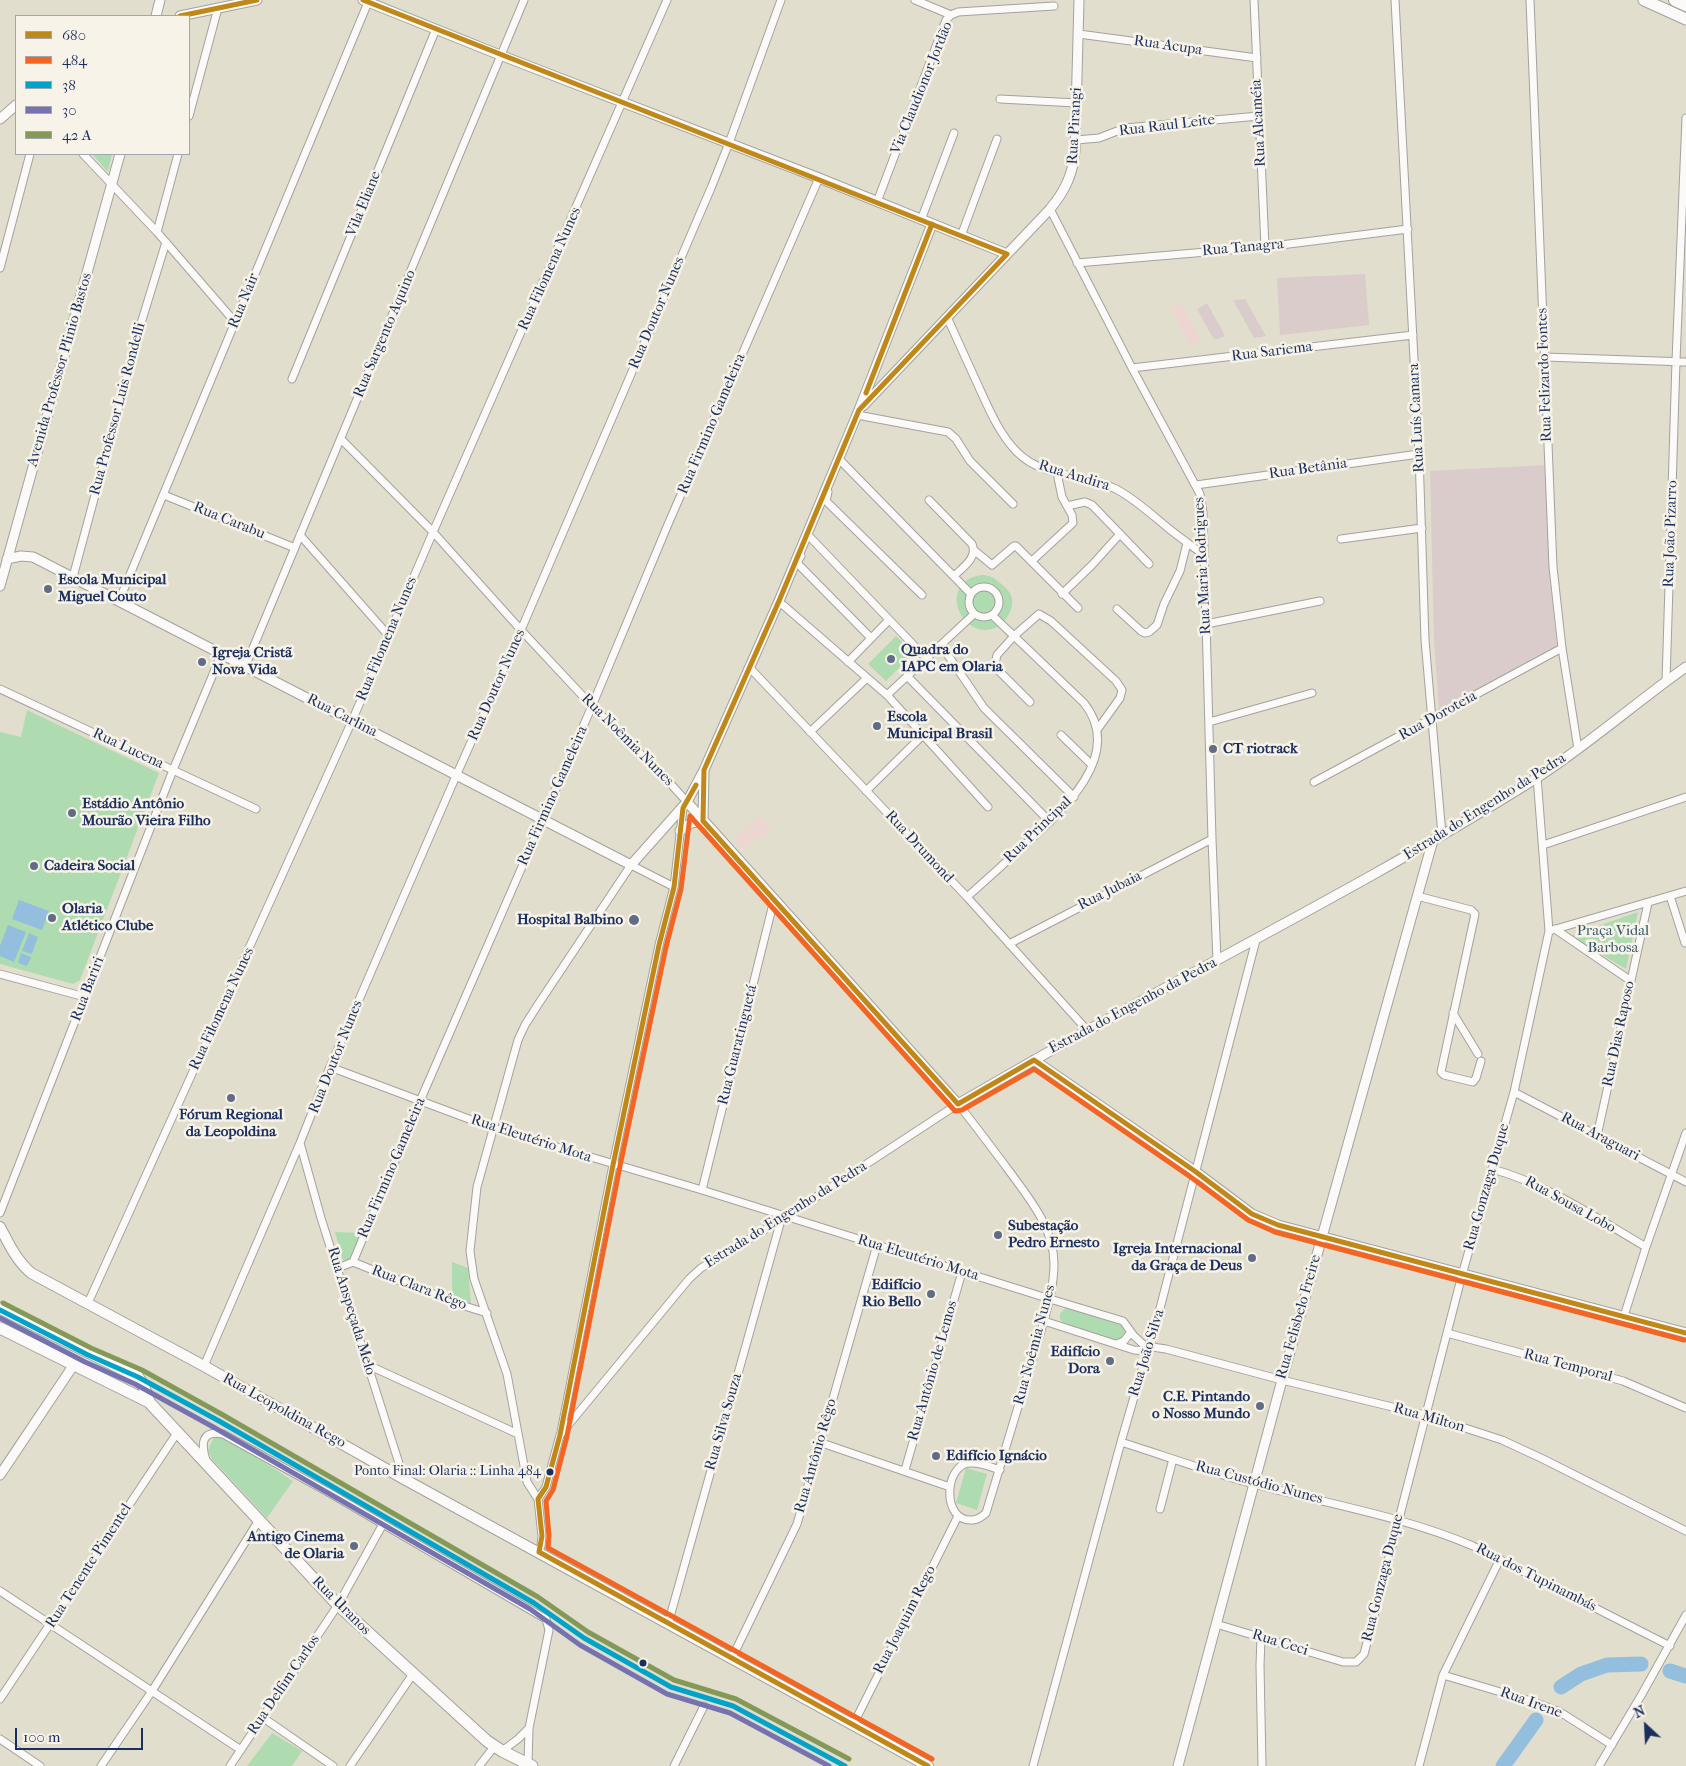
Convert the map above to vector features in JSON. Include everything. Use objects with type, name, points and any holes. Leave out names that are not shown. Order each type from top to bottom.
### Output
[{"type":"highway","points":[[1675,0],[1686,5]]},
{"type":"main road","points":[[1644,0],[1686,19]]},
{"type":"main road","name":"Rua Leopoldina Rego","points":[[0,1226],[20,1263],[31,1273],[204,1366],[928,1766]]},
{"type":"main road","points":[[0,1308],[138,1377],[144,1386],[149,1402]]},
{"type":"main road","points":[[0,1328],[73,1366],[149,1402]]},
{"type":"main road","name":"Rua Uranos","points":[[149,1402],[338,1605],[498,1749],[530,1765]]},
{"type":"street","points":[[156,15],[160,0]]},
{"type":"street","points":[[185,15],[257,0]]},
{"type":"street","name":"Rua Sargento Aquino","points":[[245,667],[524,0]]},
{"type":"street","name":"Rua Filomena Nunes","points":[[88,1303],[352,722],[433,532],[667,0]]},
{"type":"street","name":"Rua Doutor Nunes","points":[[204,1366],[300,1143],[330,1067],[521,630],[729,143],[781,0]]},
{"type":"street","points":[[915,0],[951,15]]},
{"type":"street","name":"Rua Pirangi","points":[[858,412],[1050,209],[1059,198],[1072,175],[1076,140],[1079,0]]},
{"type":"street","name":"Rua Alcaméia","points":[[1254,0],[1265,247]]},
{"type":"street","name":"Rua Luís Camara","points":[[1395,0],[1419,454],[1425,640],[1442,835]]},
{"type":"street","name":"Rua Felizardo Fontes","points":[[1530,0],[1553,567],[1562,648],[1578,749]]},
{"type":"street","points":[[367,1],[436,30],[729,143],[1006,254]]},
{"type":"street","name":"Rua Nair","points":[[119,601],[367,1]]},
{"type":"street","name":"Via Claudionor Jordão","points":[[877,202],[946,20],[958,12],[1054,6]]},
{"type":"street","points":[[190,112],[218,8]]},
{"type":"street","name":"Vila Eliane","points":[[292,379],[436,30]]},
{"type":"street","name":"Rua Acupa","points":[[1079,34],[1256,58]]},
{"type":"street","points":[[1000,99],[1077,103]]},
{"type":"street","points":[[0,119],[15,106]]},
{"type":"street","name":"Rua Raul Leite","points":[[1076,140],[1099,138],[1126,128],[1259,116]]},
{"type":"street","name":"Rua João Pizarro","points":[[1666,681],[1686,118]]},
{"type":"street","points":[[921,220],[954,133]]},
{"type":"street","points":[[961,236],[997,139]]},
{"type":"street","points":[[0,268],[30,155]]},
{"type":"street","points":[[84,155],[157,232],[235,322]]},
{"type":"street","name":"Avenida Professor Plinio Bastos","points":[[0,586],[120,155]]},
{"type":"street","points":[[157,232],[178,155]]},
{"type":"street","name":"Rua Firmino Gameleira","points":[[352,1262],[818,178]]},
{"type":"street","name":"Rua Maria Rodrigues","points":[[1050,209],[1132,368],[1196,485],[1202,503],[1217,961]]},
{"type":"street","points":[[922,595],[826,501],[826,496],[932,224]]},
{"type":"street","name":"Rua Tanagra","points":[[1077,263],[1265,247],[1408,229]]},
{"type":"street","name":"Rua Professor Luis Rondelli","points":[[73,577],[142,320],[166,242]]},
{"type":"street","name":"Rua Andira","points":[[947,317],[987,406],[1007,440],[1026,460],[1057,474],[1098,481],[1116,489],[1138,503],[1204,555]]},
{"type":"street","name":"Rua Sariema","points":[[1132,368],[1412,336]]},
{"type":"street","points":[[1545,358],[1686,362]]},
{"type":"street","points":[[858,412],[948,432],[956,439],[970,460],[1013,504]]},
{"type":"street","name":"Rua Noêmia Nunes","points":[[341,439],[433,532],[592,706],[669,782],[685,805],[703,821],[958,1104],[1031,1200],[1045,1224],[1052,1244],[1054,1263],[1050,1299],[1000,1470]]},
{"type":"street","name":"Rua Betânia","points":[[1196,485],[1419,454]]},
{"type":"street","points":[[840,461],[798,561],[799,566],[871,638]]},
{"type":"street","points":[[840,461],[971,594]]},
{"type":"street","points":[[1034,559],[1073,524],[1072,515],[1059,489],[1057,474]]},
{"type":"street","name":"Rua Carabu","points":[[164,494],[295,548]]},
{"type":"street","points":[[929,500],[972,544],[975,551],[992,565],[1016,546],[1078,608]]},
{"type":"street","points":[[1067,506],[1081,502],[1089,503],[1149,564]]},
{"type":"street","points":[[1341,540],[1422,528]]},
{"type":"street","points":[[1062,594],[1120,534]]},
{"type":"street","points":[[300,535],[389,636]]},
{"type":"street","points":[[809,536],[926,658]]},
{"type":"street","points":[[539,1552],[542,1536],[538,1499],[527,1482],[508,1374],[474,1279],[470,1251],[477,1187],[518,1040],[631,865],[685,805],[704,770],[809,536]]},
{"type":"street","points":[[1116,609],[1141,631],[1149,632],[1154,630],[1180,571],[1187,543]]},
{"type":"street","points":[[954,576],[973,558],[975,551]]},
{"type":"street","name":"Rua Carlina","points":[[7,559],[21,556],[33,557],[674,887]]},
{"type":"street","points":[[980,587],[990,588],[995,591],[999,598],[998,609],[992,615],[984,618],[974,614],[969,605],[971,594],[980,587]]},
{"type":"street","points":[[1206,624],[1320,601]]},
{"type":"street","points":[[783,605],[887,695],[988,807]]},
{"type":"street","points":[[887,695],[974,614]]},
{"type":"street","points":[[1030,702],[998,671],[995,664],[997,656],[1014,636],[1039,614],[1051,621],[1116,681],[1122,692],[1097,730]]},
{"type":"street","points":[[992,615],[1084,703],[1095,721],[1097,730]]},
{"type":"street","points":[[848,662],[889,620]]},
{"type":"street","points":[[941,645],[984,708],[1074,797]]},
{"type":"street","name":"Rua Doroteia","points":[[1314,782],[1562,648]]},
{"type":"street","name":"Rua Bariri","points":[[0,1213],[173,770],[221,655]]},
{"type":"street","name":"Rua Drumond","points":[[749,667],[966,897],[1087,1030]]},
{"type":"street","name":"Estrada do Engenho da Pedra","points":[[538,1499],[546,1487],[560,1435],[689,1279],[701,1268],[783,1219],[958,1104],[1087,1030],[1256,940],[1442,835],[1537,777],[1578,749],[1686,667]]},
{"type":"street","points":[[907,676],[1050,822]]},
{"type":"street","points":[[810,732],[867,678]]},
{"type":"street","name":"Rua Lucena","points":[[0,688],[256,809]]},
{"type":"street","points":[[1209,722],[1312,694]]},
{"type":"street","name":"Rua Principal","points":[[966,897],[1050,822],[1074,797],[1092,765],[1097,730]]},
{"type":"street","points":[[1061,735],[1092,765]]},
{"type":"street","points":[[866,791],[923,736]]},
{"type":"street","points":[[680,831],[691,823],[703,821],[704,770]]},
{"type":"street","name":"Rua Gonzaga Duque","points":[[1343,1662],[1356,1662],[1364,1654],[1462,1274],[1514,1092],[1552,930],[1537,777]]},
{"type":"street","points":[[1544,845],[1686,797]]},
{"type":"street","points":[[560,1435],[613,1165],[659,944],[674,887],[685,805]]},
{"type":"street","name":"Rua Jubaia","points":[[1009,944],[1212,839]]},
{"type":"street","name":"Rua Felisbelo Freire","points":[[1178,1766],[1321,1238],[1433,840]]},
{"type":"street","points":[[1552,930],[1686,891]]},
{"type":"street","points":[[1417,896],[1471,910],[1475,914],[1453,1013],[1441,1069],[1442,1074],[1473,1082],[1476,1078],[1479,1058],[1453,1013]]},
{"type":"street","points":[[1670,896],[1685,943]]},
{"type":"street","name":"Rua Guaratinguetá","points":[[702,1190],[774,900]]},
{"type":"street","name":"Rua Dias Raposo","points":[[1597,1136],[1648,903]]},
{"type":"street","points":[[1552,930],[1631,981]]},
{"type":"street","name":"Rua João Silva","points":[[1033,1766],[1120,1442],[1147,1348],[1152,1339],[1256,940]]},
{"type":"street","points":[[0,974],[85,997]]},
{"type":"street","points":[[1034,1060],[1196,1172],[1252,1214],[1278,1225],[1321,1238],[1686,1333]]},
{"type":"street","name":"Rua Eleutério Mota","points":[[330,1067],[493,1128],[702,1190],[783,1219],[877,1245],[1123,1320],[1131,1332],[1147,1348]]},
{"type":"street","name":"Rua Araguari","points":[[1514,1092],[1686,1182]]},
{"type":"street","points":[[1624,1316],[1686,1133]]},
{"type":"street","name":"Rua Anspeçada Melo","points":[[300,1143],[404,1478]]},
{"type":"street","name":"Rua Sousa Lobo","points":[[1492,1169],[1514,1174],[1537,1184],[1646,1247]]},
{"type":"street","name":"Rua Silva Souza","points":[[668,1624],[783,1219]]},
{"type":"street","name":"Rua Antônio Rêgo","points":[[732,1658],[796,1524],[877,1245]]},
{"type":"street","points":[[338,1268],[352,1262]]},
{"type":"street","name":"Rua Clara Rêgo","points":[[352,1262],[458,1304],[487,1313]]},
{"type":"street","name":"Rua Antônio de Lemos","points":[[904,1470],[962,1272]]},
{"type":"street","name":"Rua Milton","points":[[1044,1321],[1117,1344],[1166,1349],[1282,1380],[1426,1415],[1502,1440],[1686,1531]]},
{"type":"street","points":[[1117,1344],[1124,1341],[1131,1332]]},
{"type":"street","name":"Rua Temporal","points":[[1447,1333],[1623,1381],[1686,1408]]},
{"type":"street","points":[[368,1365],[518,1434]]},
{"type":"street","points":[[0,1474],[73,1366]]},
{"type":"street","points":[[208,1465],[203,1451],[202,1444],[204,1438],[215,1432],[223,1434],[384,1524],[544,1617],[548,1621],[549,1630],[529,1728],[530,1765]]},
{"type":"street","name":"Rua Tenente Pimentel","points":[[0,1699],[177,1433]]},
{"type":"street","points":[[819,1442],[950,1487]]},
{"type":"street","name":"Rua Custódio Nunes","points":[[1120,1442],[1254,1484],[1398,1519]]},
{"type":"street","points":[[1160,1509],[1174,1459]]},
{"type":"street","points":[[963,1464],[981,1464],[1000,1470],[986,1513],[982,1518],[968,1520],[958,1516],[950,1501],[950,1487],[955,1471],[963,1464]]},
{"type":"street","name":"Rua Joaquim Rego","points":[[852,1725],[958,1516]]},
{"type":"street","name":"Rua dos Tupinambás","points":[[1398,1519],[1446,1534],[1500,1559],[1670,1646]]},
{"type":"street","points":[[101,1766],[152,1691],[259,1520]]},
{"type":"street","name":"Rua Delfim Carlos","points":[[230,1766],[338,1605],[384,1524]]},
{"type":"street","points":[[1419,1766],[1443,1675],[1500,1559]]},
{"type":"street","points":[[0,1590],[240,1750]]},
{"type":"street","points":[[1599,1766],[1670,1646],[1686,1615]]},
{"type":"street","name":"Rua Ceci","points":[[1216,1624],[1343,1662]]},
{"type":"street","points":[[1262,1638],[1260,1665],[1262,1766]]},
{"type":"street","points":[[350,1766],[413,1674]]},
{"type":"street","name":"Rua Irene","points":[[1443,1675],[1560,1712],[1612,1745]]},
{"type":"street","points":[[674,1766],[704,1706]]},
{"type":"street","points":[[262,1717],[333,1766]]},
{"type":"street","points":[[479,1766],[498,1749],[518,1740],[529,1728]]},
{"type":"street","points":[[0,1739],[40,1766]]},
{"type":"shaded area","points":[[1365,274],[1369,325],[1280,335],[1277,278]]},
{"type":"shaded area","points":[[1245,299],[1266,336],[1254,338],[1233,300]]},
{"type":"shaded area","points":[[1207,303],[1225,336],[1214,340],[1197,309]]},
{"type":"shaded area","points":[[1182,305],[1203,344],[1190,345],[1170,306]]},
{"type":"shaded area","points":[[1546,465],[1550,580],[1557,646],[1439,710],[1434,640],[1430,471]]},
{"type":"shaded area","points":[[759,816],[771,829],[760,840],[756,837],[742,849],[734,841]]},
{"type":"green space","points":[[93,155],[112,155],[107,171]]},
{"type":"green space","points":[[981,575],[997,580],[1010,593],[1012,599],[1008,617],[998,626],[987,630],[978,629],[970,625],[959,611],[957,603],[957,595],[961,587],[969,579]]},
{"type":"green space","name":"Quadra do IAPC em Olaria","points":[[896,636],[914,653],[886,681],[868,664]]},
{"type":"green space","name":"Estádio Antônio Mourão Vieira Filho","points":[[27,710],[159,773],[80,980],[73,984],[0,964],[0,732],[21,737]]},
{"type":"green space","name":"Praça Vidal Barbosa","points":[[1638,912],[1626,969],[1570,936]]},
{"type":"green space","points":[[335,1232],[361,1233],[349,1260],[346,1262],[343,1260]]},
{"type":"green space","points":[[452,1262],[468,1268],[471,1304],[452,1298]]},
{"type":"green space","points":[[1066,1307],[1122,1323],[1125,1333],[1122,1338],[1116,1340],[1064,1324],[1060,1319],[1060,1314]]},
{"type":"green space","points":[[214,1437],[225,1437],[234,1442],[293,1481],[267,1518],[212,1459],[208,1450]]},
{"type":"green space","points":[[966,1468],[987,1474],[977,1510],[956,1503]]},
{"type":"green space","points":[[272,1733],[302,1751],[292,1766],[247,1766]]},
{"type":"water","points":[[19,900],[49,911],[42,930],[12,919]]},
{"type":"water","points":[[8,925],[26,932],[14,962],[0,956],[0,946]]},
{"type":"water","points":[[29,933],[38,937],[32,954],[22,951]]},
{"type":"water","points":[[21,953],[31,957],[27,966],[18,963]]},
{"type":"waterway","points":[[1561,1687],[1581,1674],[1607,1665],[1641,1664]]},
{"type":"waterway","points":[[1670,1671],[1686,1676]]},
{"type":"waterway","points":[[1503,1766],[1536,1720]]},
{"type":"transit line","name":"680","points":[[185,15],[257,0]]},
{"type":"transit line","name":"680","points":[[363,0],[1007,254],[859,410],[779,601],[704,770],[703,821],[958,1104],[1034,1060],[1196,1172],[1252,1214],[1278,1225],[1686,1333]]},
{"type":"transit line","name":"680","points":[[866,393],[932,224]]},
{"type":"transit line","name":"680","points":[[696,785],[683,808],[674,887],[659,945],[613,1165],[560,1435],[546,1487],[538,1499],[542,1536],[539,1552],[928,1766]]},
{"type":"transit line","name":"484","points":[[932,1759],[548,1548],[549,1536],[546,1501],[553,1490],[567,1436],[620,1166],[666,947],[681,889],[690,816],[955,1111],[962,1110],[1034,1069],[1192,1178],[1248,1220],[1275,1232],[1684,1340]]},
{"type":"transit line","points":[[3,1303],[91,1348],[142,1370],[223,1415],[538,1597],[588,1632],[674,1680],[736,1699],[849,1759]]},
{"type":"transit line","name":"38","points":[[0,1310],[88,1355],[138,1377],[219,1421],[534,1603],[584,1638],[671,1687],[733,1706],[845,1766]]},
{"type":"transit line","name":"30","points":[[0,1318],[85,1362],[135,1384],[215,1428],[530,1609],[580,1645],[667,1694],[730,1713],[829,1766]]},
{"type":"place","name":"Escola Municipal Miguel Couto","points":[[48,589]]},
{"type":"place","name":"Quadra do IAPC em Olaria","points":[[891,659]]},
{"type":"place","name":"Igreja Cristã Nova Vida","points":[[202,662]]},
{"type":"place","name":"Escola Municipal Brasil","points":[[877,726]]},
{"type":"place","name":"CT riotrack","points":[[1213,749]]},
{"type":"place","name":"Estádio Antônio Mourão Vieira Filho","points":[[72,813]]},
{"type":"place","name":"Cadeira Social","points":[[34,866]]},
{"type":"place","name":"Olaria Atlético Clube","points":[[52,918]]},
{"type":"place","name":"Hospital Balbino","points":[[634,920]]},
{"type":"place","name":"Fórum Regional da Leopoldina","points":[[231,1098]]},
{"type":"place","name":"Subestação Pedro Ernesto","points":[[998,1235]]},
{"type":"place","name":"Igreja Internacional da Graça de Deus","points":[[1252,1258]]},
{"type":"place","name":"Edifício Rio Bello","points":[[931,1294]]},
{"type":"place","name":"Edifício Dora","points":[[1110,1361]]},
{"type":"place","name":"C.E. Pintando o Nosso Mundo","points":[[1260,1406]]},
{"type":"place","name":"Edifício Ignácio","points":[[936,1456]]},
{"type":"place","name":"Ponto Final: Olaria :: Linha 484","points":[[550,1472]]},
{"type":"place","name":"Antigo Cinema de Olaria","points":[[354,1546]]}]
